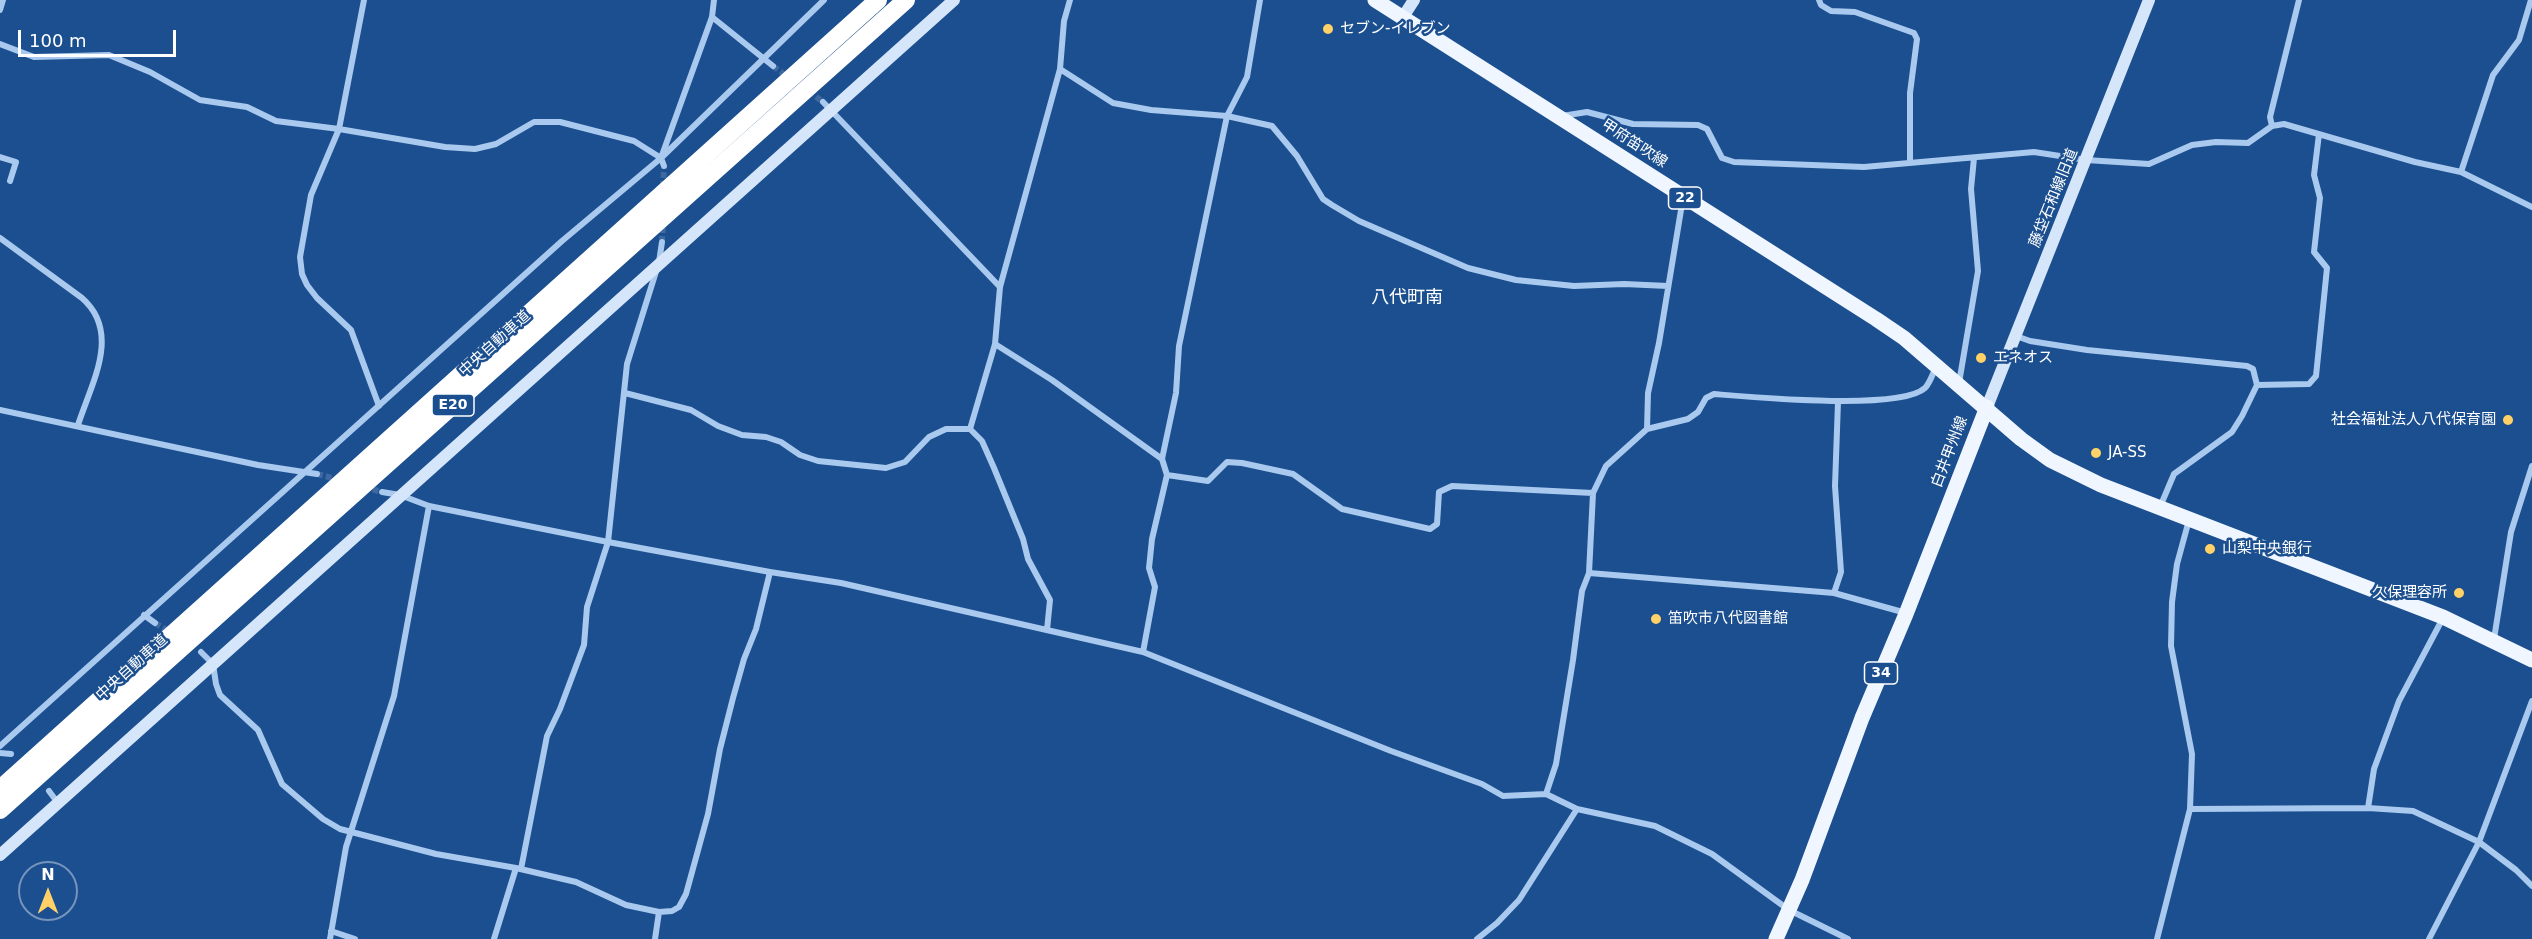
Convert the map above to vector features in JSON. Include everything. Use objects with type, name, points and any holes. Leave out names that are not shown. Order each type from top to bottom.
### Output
[{"type":"highway","name":"中央自動車道","points":[[0,789],[878,0]]},
{"type":"highway","name":"中央自動車道","points":[[0,810],[906,0]]},
{"type":"main road","name":"甲府笛吹線","points":[[1375,0],[1876,319],[1937,365],[1987,407]]},
{"type":"main road","name":"白井甲州線","points":[[1776,939],[1987,407],[2021,439],[2050,460],[2101,485],[2443,617],[2532,660]]},
{"type":"street","points":[[0,10],[3,0]]},
{"type":"street","points":[[364,0],[339,129],[311,195],[300,257],[302,274],[317,298],[351,330],[379,406]]},
{"type":"street","points":[[661,158],[712,18],[714,0]]},
{"type":"street","points":[[0,746],[562,241],[661,158],[824,0]]},
{"type":"street","points":[[0,855],[659,262],[827,105],[954,0]]},
{"type":"street","points":[[970,429],[995,344],[1000,287],[1060,69],[1064,21],[1070,0]]},
{"type":"street","points":[[1143,652],[1155,587],[1149,568],[1152,538],[1167,475],[1162,459],[1176,393],[1181,335],[1227,116],[1247,77],[1260,0]]},
{"type":"street","points":[[1402,17],[1414,0]]},
{"type":"street","points":[[1818,0],[1821,5],[1831,11],[1855,12],[1914,33],[1917,39],[1910,93],[1910,162]]},
{"type":"street","name":"藤垈石和線旧道","points":[[1987,407],[2148,0]]},
{"type":"street","points":[[2272,126],[2270,117],[2299,0]]},
{"type":"street","points":[[2461,172],[2493,75],[2519,40],[2531,0]]},
{"type":"street","points":[[712,18],[773,66]]},
{"type":"street","points":[[0,44],[34,57],[109,54],[150,72],[200,100],[248,107],[276,121],[445,147],[474,149],[496,144],[534,122],[560,122],[634,141],[661,158],[664,166]]},
{"type":"street","points":[[1060,69],[1113,103],[1151,110],[1227,116],[1272,126],[1297,156],[1323,199],[1359,221],[1468,268],[1516,280],[1574,286],[1624,284],[1668,286]]},
{"type":"street","points":[[827,105],[1000,287]]},
{"type":"street","points":[[1557,116],[1587,112],[1633,124],[1698,125],[1707,129],[1722,158],[1734,162],[1864,167],[2034,152],[2086,160],[2149,164],[2192,145],[2216,142],[2248,143],[2272,126],[2284,124],[2415,162],[2461,172],[2532,207]]},
{"type":"street","points":[[2257,385],[2309,384],[2316,376],[2326,268],[2314,252],[2320,198],[2314,175],[2319,134]]},
{"type":"street","points":[[0,157],[16,162],[10,181]]},
{"type":"street","points":[[1959,383],[1978,271],[1971,189],[1974,158]]},
{"type":"street","points":[[1647,429],[1648,393],[1683,197]]},
{"type":"street","points":[[0,238],[82,298],[91,306],[100,322],[103,351],[78,425]]},
{"type":"street","points":[[494,939],[518,868],[547,736],[560,709],[584,645],[587,607],[608,542],[627,364],[659,262],[662,242]]},
{"type":"street","points":[[2016,336],[2030,341],[2087,350],[2247,366],[2253,369],[2257,385],[2232,432],[2174,474],[2159,507]]},
{"type":"street","points":[[995,344],[1052,380],[1162,459]]},
{"type":"street","points":[[1546,794],[1556,764],[1582,591],[1589,573],[1593,493],[1606,466],[1647,429],[1688,419],[1698,412],[1706,398],[1714,394],[1838,402],[1915,393],[1926,387],[1937,365]]},
{"type":"street","points":[[625,393],[691,410],[718,426],[742,435],[774,440],[809,458],[852,465],[886,468],[905,462],[929,437],[946,429],[970,429],[982,441],[1023,539],[1028,559],[1050,600],[1047,630]]},
{"type":"street","points":[[1834,593],[1841,572],[1835,486],[1838,402]]},
{"type":"street","points":[[0,410],[258,465],[317,474]]},
{"type":"street","points":[[1167,475],[1208,481],[1227,462],[1242,463],[1293,474],[1342,509],[1430,529],[1437,524],[1439,492],[1452,486],[1593,493]]},
{"type":"street","points":[[2494,640],[2511,532],[2532,466]]},
{"type":"street","points":[[382,492],[400,495],[429,506],[608,542],[841,583],[1143,652],[1391,751],[1482,784],[1503,796],[1546,794],[1577,809],[1655,826],[1712,854],[1789,910],[1848,939]]},
{"type":"street","points":[[330,939],[350,831],[365,792],[394,696],[429,506]]},
{"type":"street","points":[[2157,939],[2190,809],[2192,754],[2171,646],[2172,602],[2177,564],[2189,519]]},
{"type":"street","points":[[201,652],[213,664],[220,695],[258,730],[282,784],[323,819],[340,829],[436,854],[518,868],[576,882],[626,905],[659,912],[672,911],[679,907],[686,894],[708,814],[728,718],[744,659],[756,629],[770,572]]},
{"type":"street","points":[[1589,573],[1834,593],[1906,614]]},
{"type":"street","points":[[144,615],[155,623]]},
{"type":"street","points":[[2368,808],[2373,769],[2399,701],[2443,617]]},
{"type":"street","points":[[2430,939],[2479,842],[2532,701]]},
{"type":"street","points":[[0,753],[11,754]]},
{"type":"street","points":[[49,791],[58,803]]},
{"type":"street","points":[[2190,809],[2368,808],[2413,811],[2479,842],[2516,870],[2532,886]]},
{"type":"street","points":[[1477,939],[1497,923],[1519,900],[1577,809]]},
{"type":"street","points":[[655,939],[659,912]]},
{"type":"street","points":[[331,931],[356,939]]},
{"type":"tunnel","points":[[773,66],[788,77]]},
{"type":"tunnel","points":[[809,91],[823,102]]},
{"type":"tunnel","points":[[663,187],[664,166]]},
{"type":"tunnel","points":[[662,242],[663,222]]},
{"type":"tunnel","points":[[317,474],[340,480]]},
{"type":"tunnel","points":[[364,487],[382,492]]},
{"type":"tunnel","points":[[155,623],[170,632]]},
{"type":"place","name":"セブン-イレブン","points":[[1328,29]]},
{"type":"place","name":"エネオス","points":[[1981,358]]},
{"type":"place","name":"社会福祉法人八代保育園","points":[[2508,420]]},
{"type":"place","name":"JA-SS","points":[[2096,453]]},
{"type":"place","name":"山梨中央銀行","points":[[2210,549]]},
{"type":"place","name":"久保理容所","points":[[2459,593]]},
{"type":"place","name":"笛吹市八代図書館","points":[[1656,619]]},
{"type":"district","name":"八代町南","points":[[1407,298]]}]
